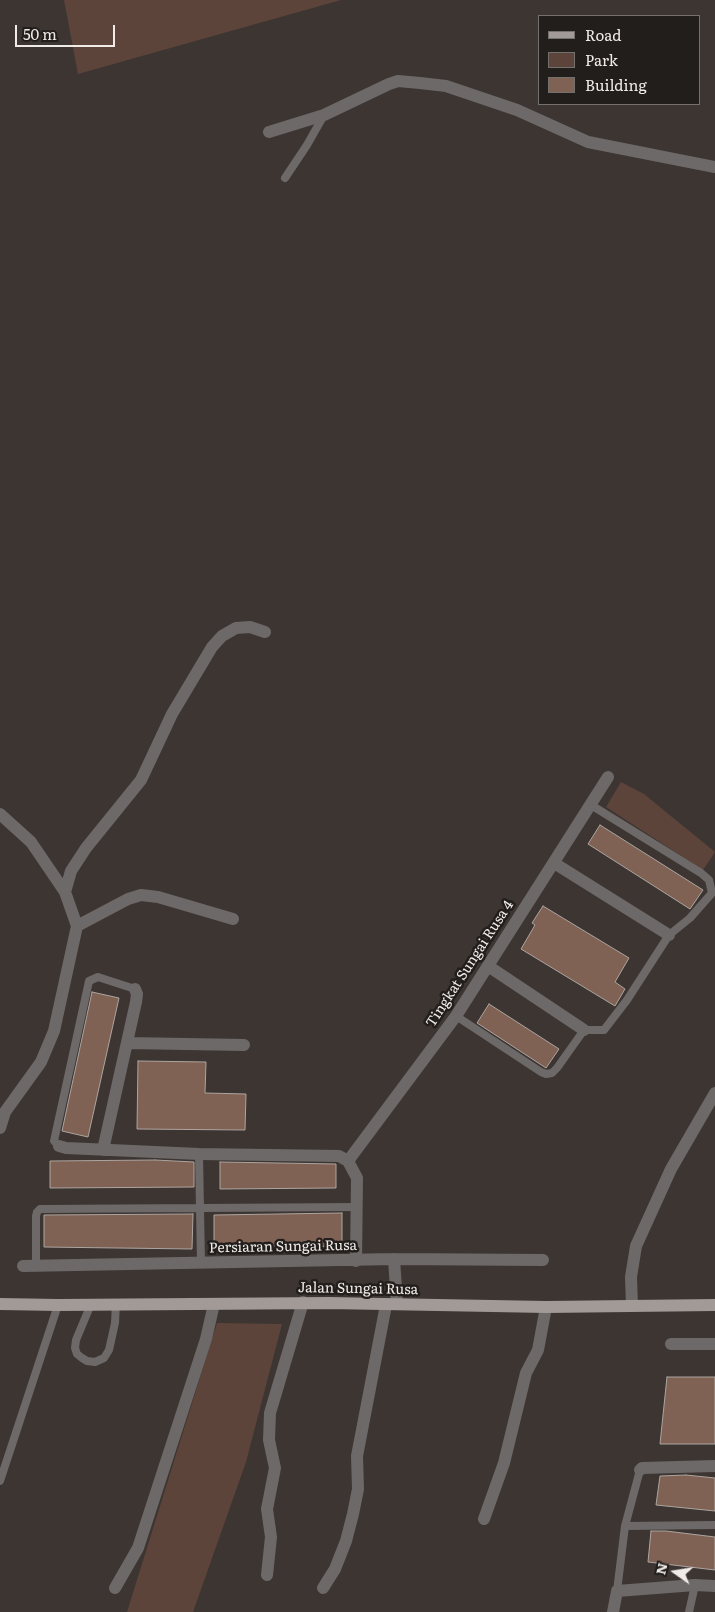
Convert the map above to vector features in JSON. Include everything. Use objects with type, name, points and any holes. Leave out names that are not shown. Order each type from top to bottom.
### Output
[{"type":"main road","name":"Jalan Sungai Rusa","points":[[0,1304],[303,1302],[546,1307],[715,1305]]},
{"type":"street","points":[[269,132],[324,115],[389,84],[398,82],[446,86],[517,110],[588,142],[715,167]]},
{"type":"street","points":[[65,892],[71,871],[86,848],[141,780],[172,714],[212,648],[222,636],[236,628],[250,627],[265,632]]},
{"type":"street","name":"Tingkat Sungai Rusa 4","points":[[348,1161],[456,1016],[608,777]]},
{"type":"street","points":[[0,814],[31,842],[65,892],[77,926],[54,1031],[47,1051],[5,1112],[0,1128]]},
{"type":"street","points":[[554,863],[669,935]]},
{"type":"street","points":[[77,926],[128,898],[141,895],[158,897],[233,919]]},
{"type":"street","points":[[488,966],[584,1030]]},
{"type":"street","points":[[103,1150],[136,1002],[137,994],[135,989]]},
{"type":"street","points":[[127,1043],[244,1045]]},
{"type":"street","points":[[632,1306],[631,1277],[636,1246],[671,1169],[715,1093]]},
{"type":"street","points":[[59,1146],[199,1154],[335,1155],[348,1161],[357,1178],[356,1261]]},
{"type":"street","points":[[323,1588],[335,1569],[346,1541],[353,1514],[358,1489],[357,1456],[392,1304],[394,1259]]},
{"type":"street","name":"Persiaran Sungai Rusa","points":[[23,1266],[394,1259],[543,1260]]},
{"type":"street","points":[[267,1575],[271,1537],[267,1508],[276,1468],[269,1440],[270,1413],[303,1302]]},
{"type":"street","points":[[115,1588],[138,1548],[206,1340],[214,1304]]},
{"type":"street","points":[[484,1519],[504,1463],[526,1373],[538,1350],[546,1307]]},
{"type":"street","points":[[671,1344],[715,1344]]},
{"type":"street","points":[[640,1470],[642,1468],[715,1466]]},
{"type":"street","points":[[613,1612],[617,1591],[695,1585],[715,1586]]},
{"type":"lane","points":[[286,178],[324,115]]},
{"type":"lane","points":[[456,1016],[546,1074],[552,1073],[584,1030],[604,1030],[627,1000],[669,935],[690,918],[712,893],[709,880],[591,805]]},
{"type":"lane","points":[[59,1146],[54,1141],[89,981],[98,977],[135,989]]},
{"type":"lane","points":[[199,1154],[201,1263]]},
{"type":"lane","points":[[36,1265],[36,1216],[40,1209],[358,1207]]},
{"type":"lane","points":[[91,1304],[76,1340],[75,1348],[77,1354],[82,1358],[95,1362],[104,1358],[109,1350],[115,1323],[116,1303]]},
{"type":"lane","points":[[0,1481],[58,1305]]},
{"type":"lane","points":[[617,1591],[625,1526],[640,1470]]},
{"type":"lane","points":[[625,1526],[715,1525]]},
{"type":"lane","points":[[688,1612],[695,1585]]},
{"type":"green space","points":[[64,0],[341,0],[78,74]]},
{"type":"green space","points":[[621,782],[644,794],[715,852],[703,870],[606,807]]},
{"type":"green space","points":[[217,1323],[282,1324],[246,1462],[193,1612],[127,1612]]},
{"type":"building","points":[[600,825],[703,890],[690,909],[588,844]]},
{"type":"building","points":[[543,906],[629,958],[615,982],[625,989],[615,1006],[521,949],[535,925],[532,923]]},
{"type":"building","points":[[92,992],[119,998],[88,1137],[62,1131]]},
{"type":"building","points":[[489,1004],[559,1049],[546,1068],[477,1023]]},
{"type":"building","points":[[138,1061],[206,1062],[205,1093],[246,1094],[245,1130],[137,1129]]},
{"type":"building","points":[[155,1160],[194,1162],[194,1187],[50,1188],[50,1161]]},
{"type":"building","points":[[220,1162],[336,1164],[336,1188],[220,1189]]},
{"type":"building","points":[[342,1213],[342,1246],[214,1248],[214,1215]]},
{"type":"building","points":[[193,1214],[192,1249],[44,1247],[44,1215]]},
{"type":"building","points":[[667,1377],[715,1377],[715,1444],[660,1444]]},
{"type":"building","points":[[686,1475],[715,1478],[715,1511],[656,1505],[660,1476]]},
{"type":"building","points":[[651,1531],[715,1537],[715,1570],[648,1562]]}]
